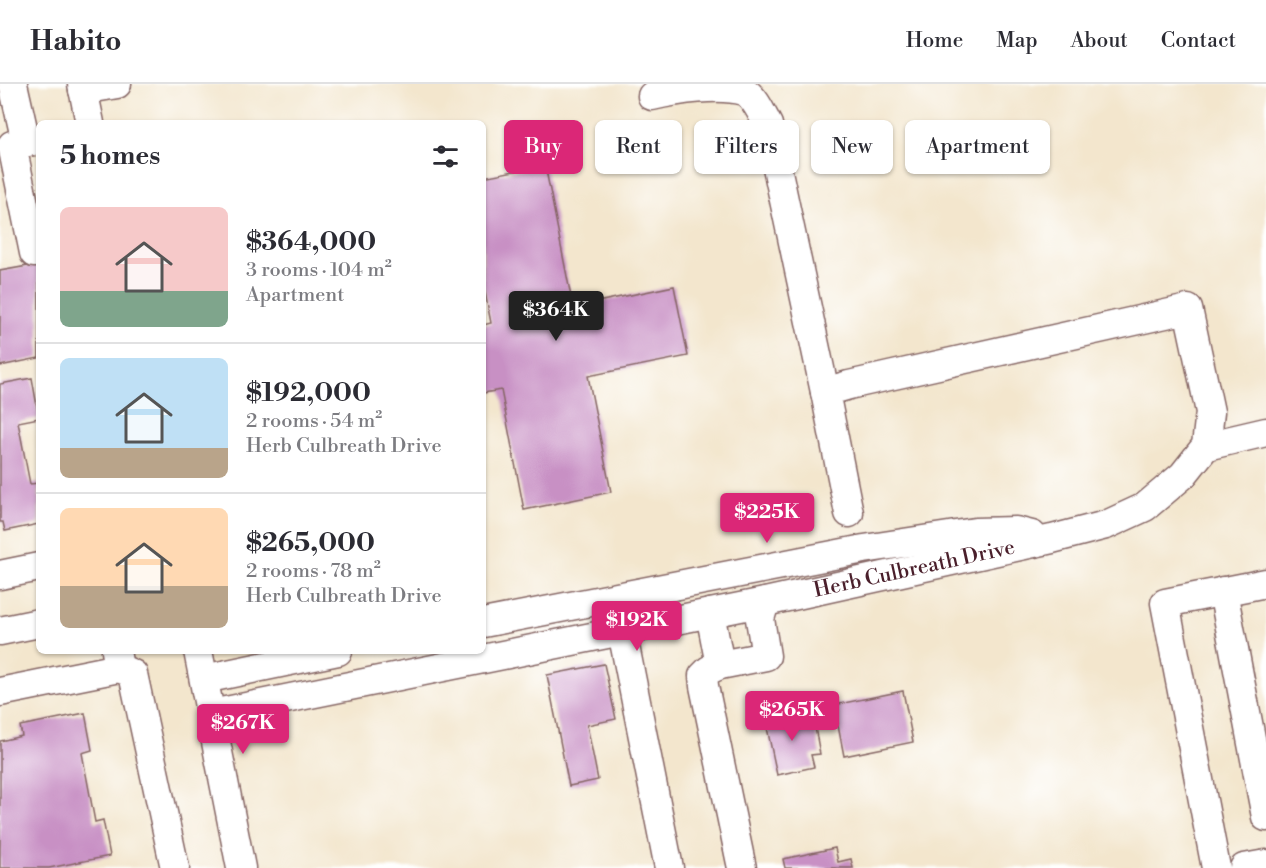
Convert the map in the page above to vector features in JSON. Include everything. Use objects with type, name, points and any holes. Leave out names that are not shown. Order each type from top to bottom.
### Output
[{"type":"street","points":[[13,84],[34,254]]},
{"type":"street","points":[[89,120],[83,87],[117,84]]},
{"type":"street","points":[[652,96],[695,87],[728,85],[745,92],[757,105],[768,125],[849,513]]},
{"type":"street","points":[[825,392],[1188,309],[1210,412],[1206,446],[1183,475],[1145,507],[1106,525],[1052,539]]},
{"type":"street","points":[[1206,446],[1266,432]]},
{"type":"street","name":"Herb Culbreath Drive","points":[[486,622],[864,549],[975,532],[1016,531],[1052,539]]},
{"type":"street","name":"Herb Culbreath Drive","points":[[211,714],[765,602],[1052,539]]},
{"type":"street","points":[[0,575],[36,568]]},
{"type":"street","points":[[1216,868],[1165,603],[1266,583]]},
{"type":"street","points":[[1223,591],[1266,817]]},
{"type":"street","points":[[742,868],[703,676],[720,665],[766,656],[760,619],[765,602]]},
{"type":"street","points":[[710,613],[720,665]]},
{"type":"street","points":[[0,631],[36,624]]},
{"type":"street","points":[[622,631],[669,868]]},
{"type":"street","points":[[199,654],[242,868]]},
{"type":"street","points":[[204,679],[324,654]]},
{"type":"street","points":[[0,692],[117,660],[134,674],[175,868]]},
{"type":"street","points":[[1244,868],[1266,864]]},
{"type":"building","points":[[504,173],[547,174],[573,307],[674,286],[688,356],[588,376],[611,492],[524,510],[501,390],[486,392],[486,324],[491,323],[486,297],[486,176]]},
{"type":"building","points":[[36,265],[36,359],[0,366],[0,271]]},
{"type":"building","points":[[32,378],[36,401],[36,419],[18,422],[30,484],[36,483],[36,525],[5,531],[3,522],[0,522],[0,384]]},
{"type":"building","points":[[604,664],[616,719],[587,725],[598,780],[569,786],[547,675]]},
{"type":"building","points":[[903,691],[913,742],[844,756],[834,705]]},
{"type":"building","points":[[802,711],[805,724],[814,722],[820,754],[811,755],[814,767],[777,775],[765,718]]},
{"type":"building","points":[[85,713],[92,750],[82,753],[95,822],[103,820],[110,856],[49,868],[0,868],[0,741],[22,736],[20,726]]},
{"type":"building","points":[[835,848],[838,862],[851,859],[853,868],[785,868],[783,859]]}]
